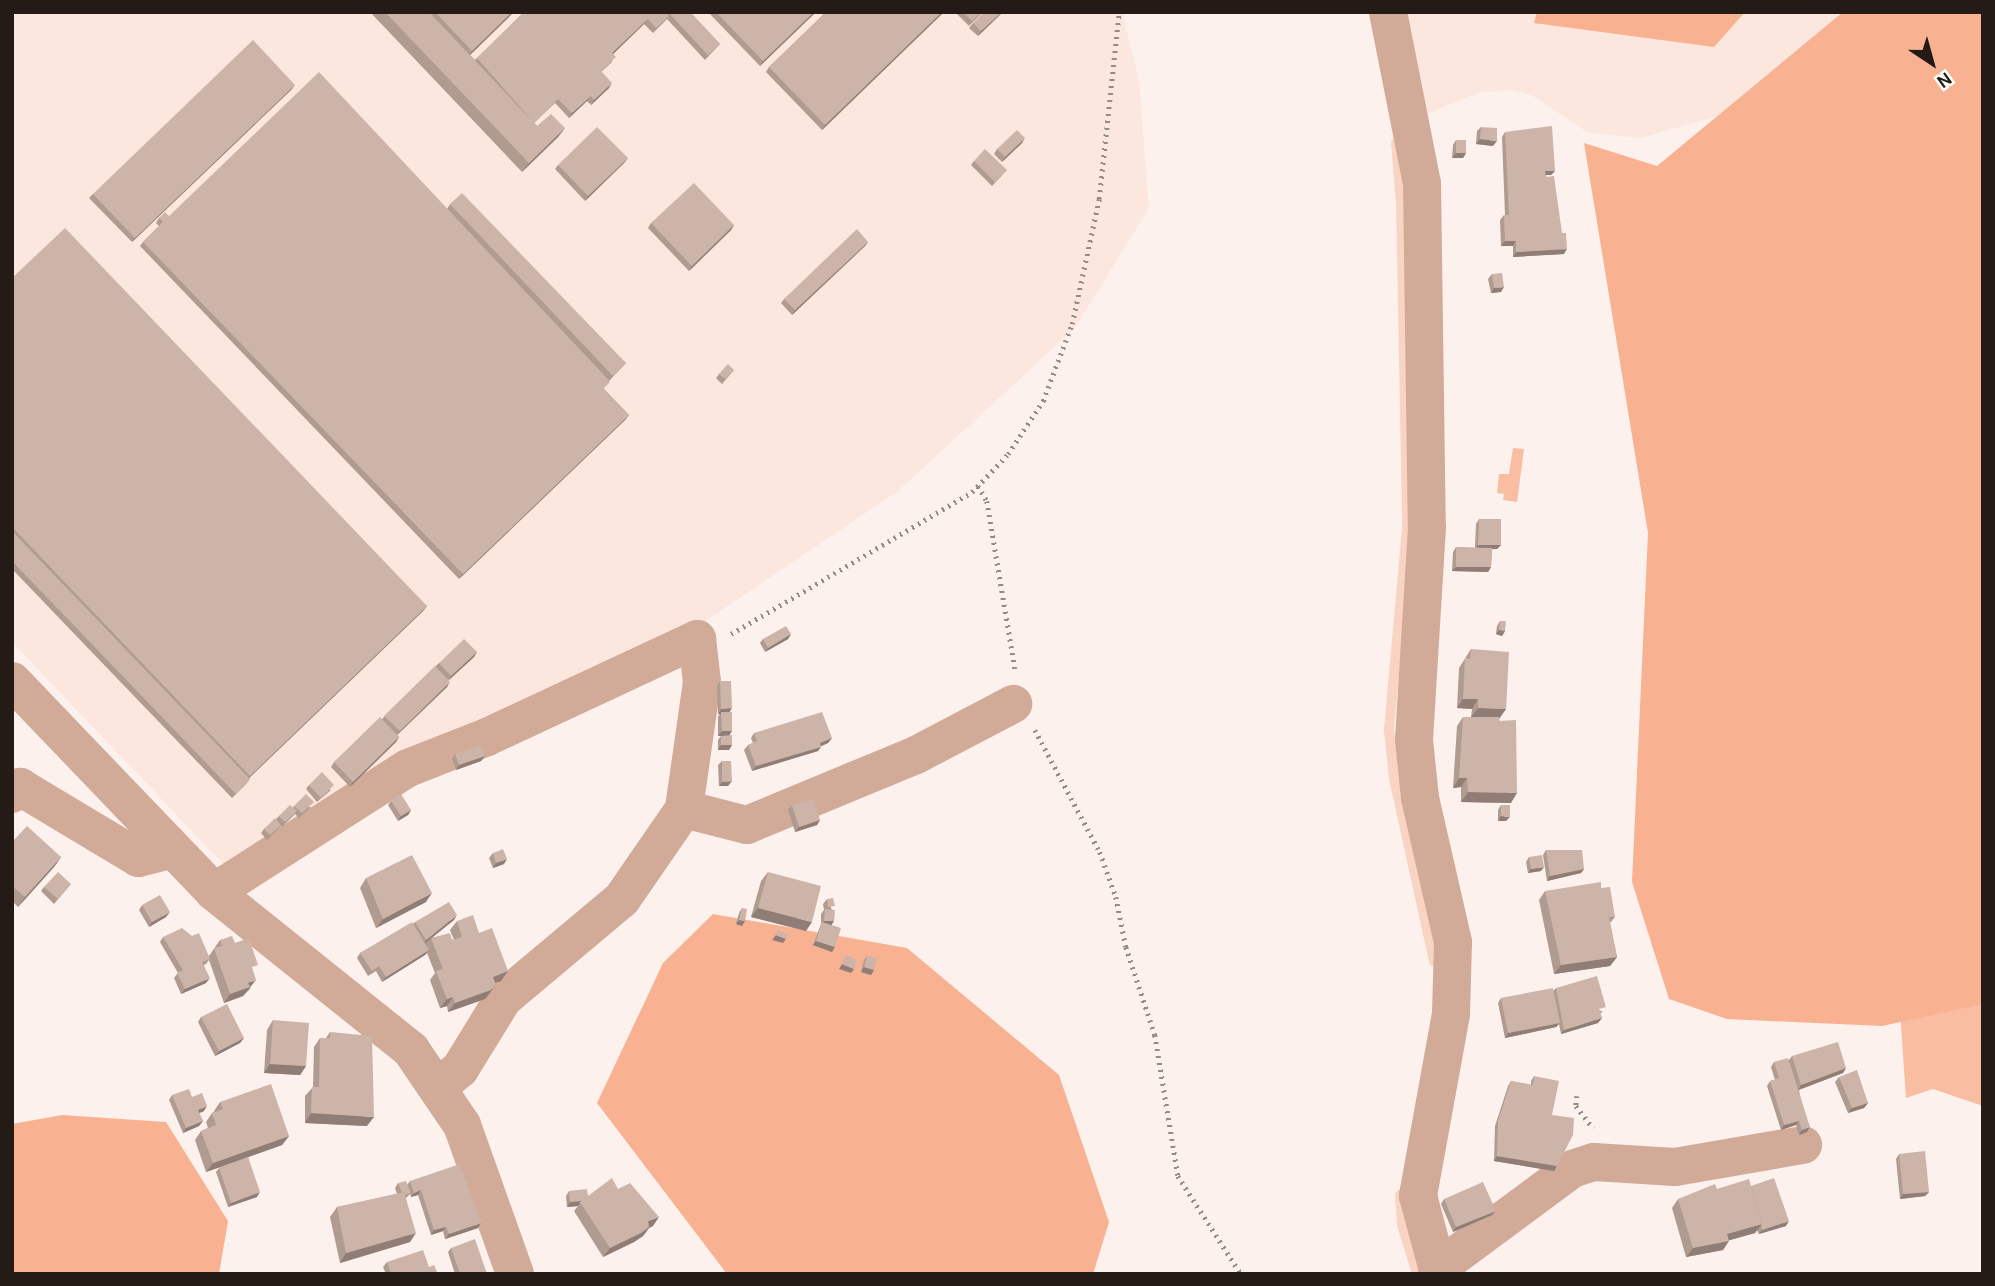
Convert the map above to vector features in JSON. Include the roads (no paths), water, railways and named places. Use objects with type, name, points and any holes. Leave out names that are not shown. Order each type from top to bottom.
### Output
[{"type":"street","points":[[1388,12],[1422,183],[1427,527],[1414,740],[1420,798],[1453,942],[1450,1026],[1418,1196],[1438,1271],[1583,1166],[1594,1162],[1675,1167],[1803,1145]]},
{"type":"street","points":[[214,892],[408,768],[487,737],[696,639],[702,682],[684,809],[622,899],[503,999],[460,1069],[439,1086]]},
{"type":"street","points":[[12,681],[214,892],[377,1018],[411,1050],[439,1086],[462,1125],[515,1274]]},
{"type":"street","points":[[684,809],[747,825],[916,755],[1013,704]]},
{"type":"street","points":[[12,794],[20,787],[138,858],[173,849]]},
{"type":"waterway","points":[[1396,143],[1401,203],[1407,528],[1389,730],[1394,778],[1434,962]]},
{"type":"waterway","points":[[1400,1195],[1402,1225],[1417,1274]]}]
